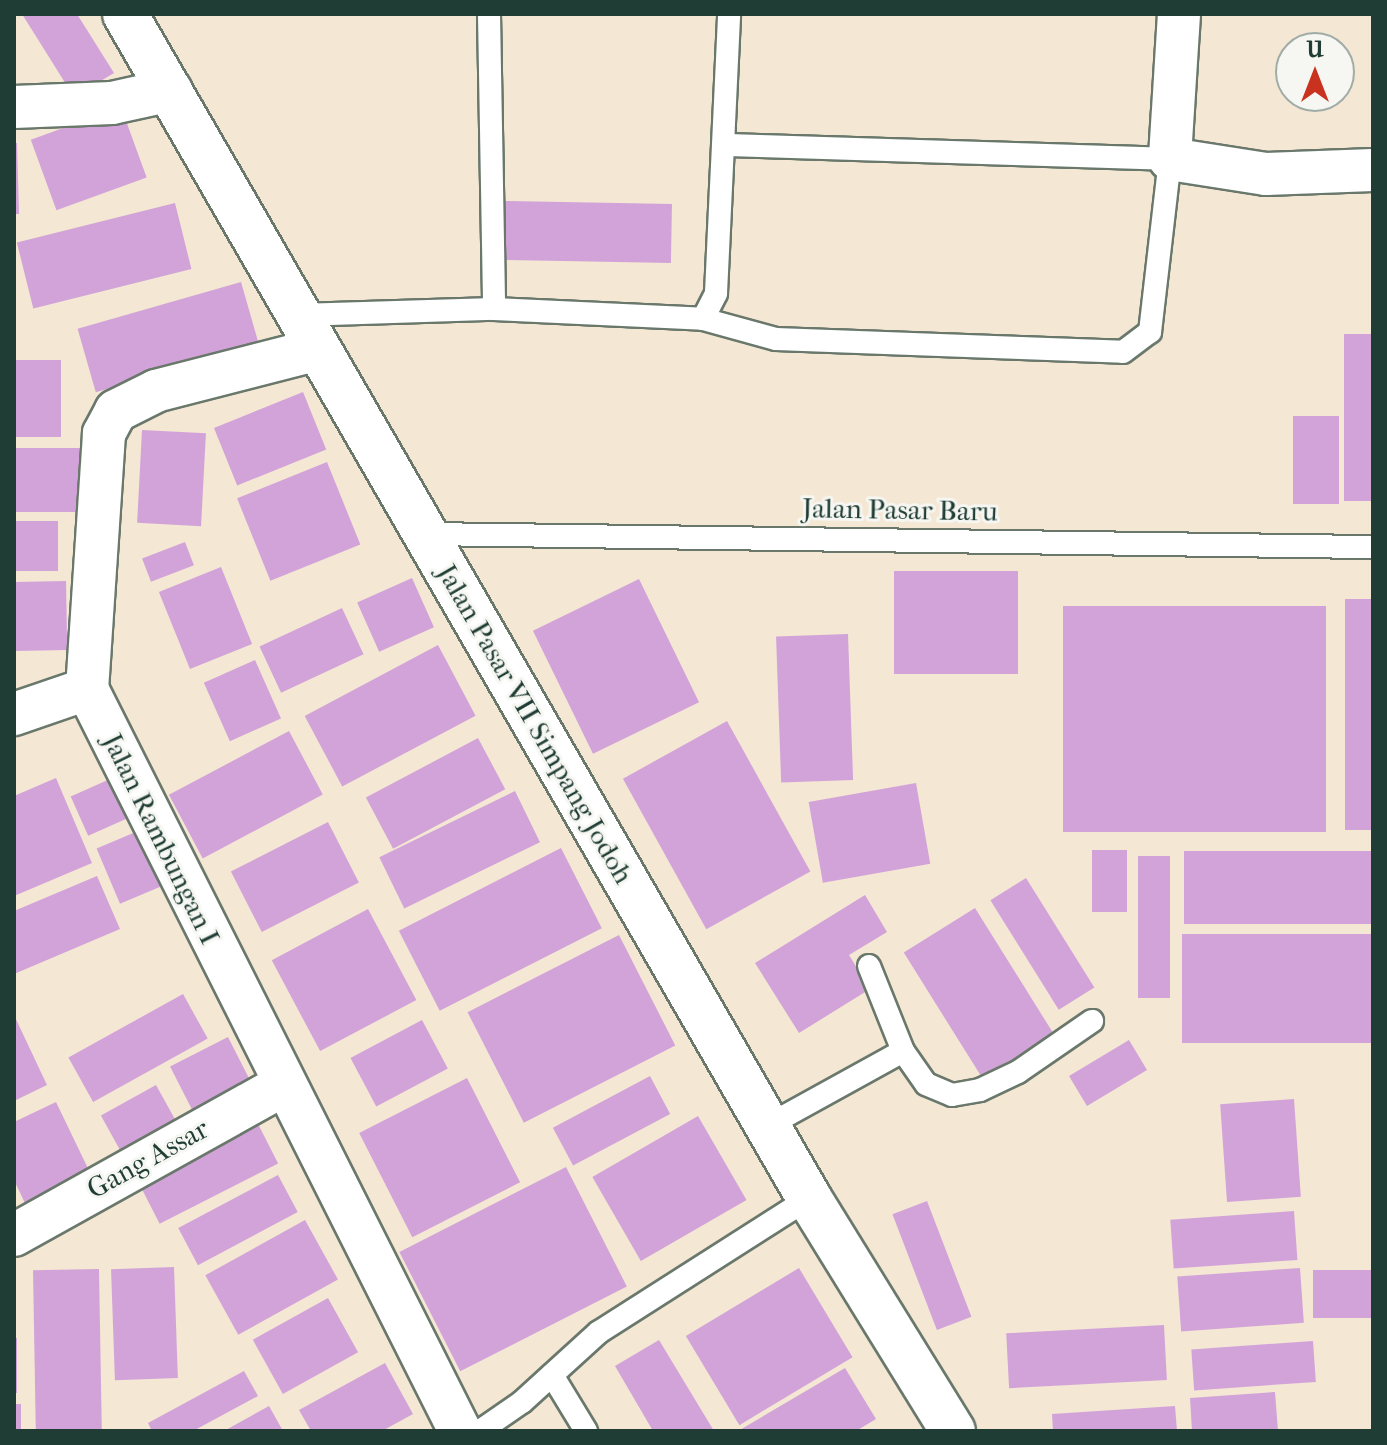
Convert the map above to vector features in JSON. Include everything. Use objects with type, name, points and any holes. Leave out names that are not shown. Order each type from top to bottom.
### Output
[{"type":"main road","name":"Jalan Pasar VII Simpang Jodoh","points":[[125,14],[809,1198],[953,1431]]},
{"type":"street","points":[[1179,14],[1170,159],[1266,174],[1373,170]]},
{"type":"street","points":[[14,107],[112,103],[171,90]]},
{"type":"street","points":[[14,714],[87,689],[104,434],[116,411],[156,391],[309,332]]},
{"type":"street","name":"Jalan Rambungan I","points":[[87,689],[460,1431]]},
{"type":"street","name":"Gang Assar","points":[[14,1235],[284,1085]]},
{"type":"lane","points":[[489,14],[494,309]]},
{"type":"lane","points":[[703,319],[716,293],[729,14]]},
{"type":"lane","points":[[309,332],[494,309],[703,319],[776,339],[1123,352],[1150,332],[1170,159],[723,145]]},
{"type":"lane","name":"Jalan Pasar Baru","points":[[425,534],[1373,547]]},
{"type":"lane","points":[[869,966],[903,1051],[926,1084],[952,1095],[1018,1072],[1092,1021]]},
{"type":"lane","points":[[767,1126],[903,1051]]},
{"type":"lane","points":[[480,1431],[552,1375],[599,1332],[809,1198]]},
{"type":"lane","points":[[552,1375],[586,1431]]},
{"type":"building","points":[[22,14],[77,14],[114,73],[74,97]]},
{"type":"building","points":[[121,107],[147,177],[56,210],[31,140]]},
{"type":"building","points":[[14,143],[17,143],[19,214],[14,214]]},
{"type":"building","points":[[505,201],[672,204],[671,263],[504,260]]},
{"type":"building","points":[[175,203],[191,269],[33,308],[17,242]]},
{"type":"building","points":[[241,282],[259,345],[96,392],[78,329]]},
{"type":"building","points":[[1344,334],[1373,334],[1373,501],[1344,501]]},
{"type":"building","points":[[14,360],[61,360],[61,437],[14,437]]},
{"type":"building","points":[[303,392],[326,449],[237,485],[214,428]]},
{"type":"building","points":[[1293,416],[1339,416],[1339,504],[1293,504]]},
{"type":"building","points":[[142,430],[206,433],[201,526],[137,523]]},
{"type":"building","points":[[14,448],[88,448],[88,512],[14,512]]},
{"type":"building","points":[[327,462],[360,545],[270,581],[237,498]]},
{"type":"building","points":[[14,521],[58,521],[58,571],[14,571]]},
{"type":"building","points":[[185,542],[194,565],[151,582],[142,558]]},
{"type":"building","points":[[221,567],[252,644],[190,669],[159,592]]},
{"type":"building","points":[[894,571],[1018,571],[1018,674],[894,674]]},
{"type":"building","points":[[412,578],[434,627],[379,652],[357,602]]},
{"type":"building","points":[[639,579],[699,702],[593,754],[533,631]]},
{"type":"building","points":[[66,581],[67,650],[15,651],[14,582]]},
{"type":"building","points":[[1345,599],[1373,599],[1373,830],[1345,830]]},
{"type":"building","points":[[1063,606],[1326,606],[1326,832],[1063,832]]},
{"type":"building","points":[[342,608],[364,654],[281,693],[260,646]]},
{"type":"building","points":[[848,634],[853,780],[781,782],[776,637]]},
{"type":"building","points":[[438,645],[476,716],[342,787],[305,716]]},
{"type":"building","points":[[255,660],[281,718],[230,741],[204,683]]},
{"type":"building","points":[[727,721],[810,871],[706,929],[623,779]]},
{"type":"building","points":[[289,731],[323,795],[203,858],[169,795]]},
{"type":"building","points":[[478,738],[505,789],[393,849],[366,798]]},
{"type":"building","points":[[56,778],[92,863],[14,896],[14,796]]},
{"type":"building","points":[[110,779],[127,818],[88,836],[71,796]]},
{"type":"building","points":[[916,783],[930,864],[823,883],[809,802]]},
{"type":"building","points":[[515,791],[540,842],[404,908],[379,857]]},
{"type":"building","points":[[328,822],[359,883],[262,932],[231,871]]},
{"type":"building","points":[[138,831],[161,886],[120,904],[97,849]]},
{"type":"building","points":[[561,848],[602,928],[440,1011],[399,931]]},
{"type":"building","points":[[1092,850],[1127,850],[1127,912],[1092,912]]},
{"type":"building","points":[[1184,851],[1373,851],[1373,924],[1184,924]]},
{"type":"building","points":[[1138,856],[1170,856],[1170,998],[1138,998]]},
{"type":"building","points":[[97,876],[120,929],[14,974],[14,911]]},
{"type":"building","points":[[1026,878],[1094,987],[1059,1010],[990,900]]},
{"type":"building","points":[[865,895],[887,932],[849,955],[870,989],[799,1033],[755,963]]},
{"type":"building","points":[[975,908],[1054,1034],[983,1079],[904,953]]},
{"type":"building","points":[[368,909],[416,1000],[320,1051],[272,960]]},
{"type":"building","points":[[1182,934],[1373,934],[1373,1043],[1182,1043]]},
{"type":"building","points":[[619,935],[675,1045],[524,1123],[468,1012]]},
{"type":"building","points":[[183,994],[208,1039],[93,1102],[68,1058]]},
{"type":"building","points":[[14,1015],[47,1085],[14,1101]]},
{"type":"building","points":[[422,1020],[448,1069],[376,1107],[350,1058]]},
{"type":"building","points":[[228,1037],[258,1095],[200,1124],[170,1067]]},
{"type":"building","points":[[1129,1040],[1147,1070],[1087,1106],[1069,1076]]},
{"type":"building","points":[[650,1076],[670,1114],[573,1166],[553,1128]]},
{"type":"building","points":[[467,1078],[520,1182],[412,1237],[359,1133]]},
{"type":"building","points":[[156,1085],[183,1134],[128,1165],[101,1116]]},
{"type":"building","points":[[1294,1099],[1301,1197],[1227,1202],[1220,1104]]},
{"type":"building","points":[[56,1102],[96,1185],[31,1216],[14,1180],[14,1122]]},
{"type":"building","points":[[698,1116],[746,1200],[641,1261],[592,1177]]},
{"type":"building","points":[[255,1118],[278,1163],[160,1224],[136,1178]]},
{"type":"building","points":[[566,1167],[627,1286],[460,1371],[399,1252]]},
{"type":"building","points":[[278,1175],[298,1212],[198,1265],[178,1228]]},
{"type":"building","points":[[927,1201],[971,1317],[937,1330],[892,1214]]},
{"type":"building","points":[[1294,1211],[1297,1260],[1174,1269],[1170,1220]]},
{"type":"building","points":[[305,1220],[338,1279],[238,1335],[205,1275]]},
{"type":"building","points":[[174,1267],[178,1378],[115,1380],[111,1269]]},
{"type":"building","points":[[799,1268],[853,1357],[739,1425],[686,1336]]},
{"type":"building","points":[[1300,1268],[1304,1323],[1181,1331],[1177,1277]]},
{"type":"building","points":[[99,1269],[102,1430],[36,1431],[33,1270]]},
{"type":"building","points":[[1313,1270],[1373,1270],[1373,1318],[1313,1318]]},
{"type":"building","points":[[328,1298],[358,1352],[283,1394],[253,1340]]},
{"type":"building","points":[[1164,1325],[1167,1380],[1009,1388],[1006,1333]]},
{"type":"building","points":[[14,1338],[17,1338],[17,1393],[14,1393]]},
{"type":"building","points":[[659,1340],[714,1431],[653,1431],[615,1366]]},
{"type":"building","points":[[1313,1341],[1316,1382],[1194,1390],[1191,1350]]},
{"type":"building","points":[[385,1363],[413,1414],[382,1431],[311,1431],[299,1410]]},
{"type":"building","points":[[845,1368],[876,1419],[856,1431],[738,1431]]},
{"type":"building","points":[[244,1371],[258,1396],[193,1431],[152,1431],[148,1423]]},
{"type":"building","points":[[1275,1392],[1278,1431],[1192,1431],[1190,1398]]},
{"type":"building","points":[[14,1404],[21,1404],[21,1431],[14,1431]]},
{"type":"building","points":[[269,1406],[283,1431],[224,1431]]},
{"type":"building","points":[[1175,1406],[1177,1431],[1053,1431],[1052,1414]]}]
